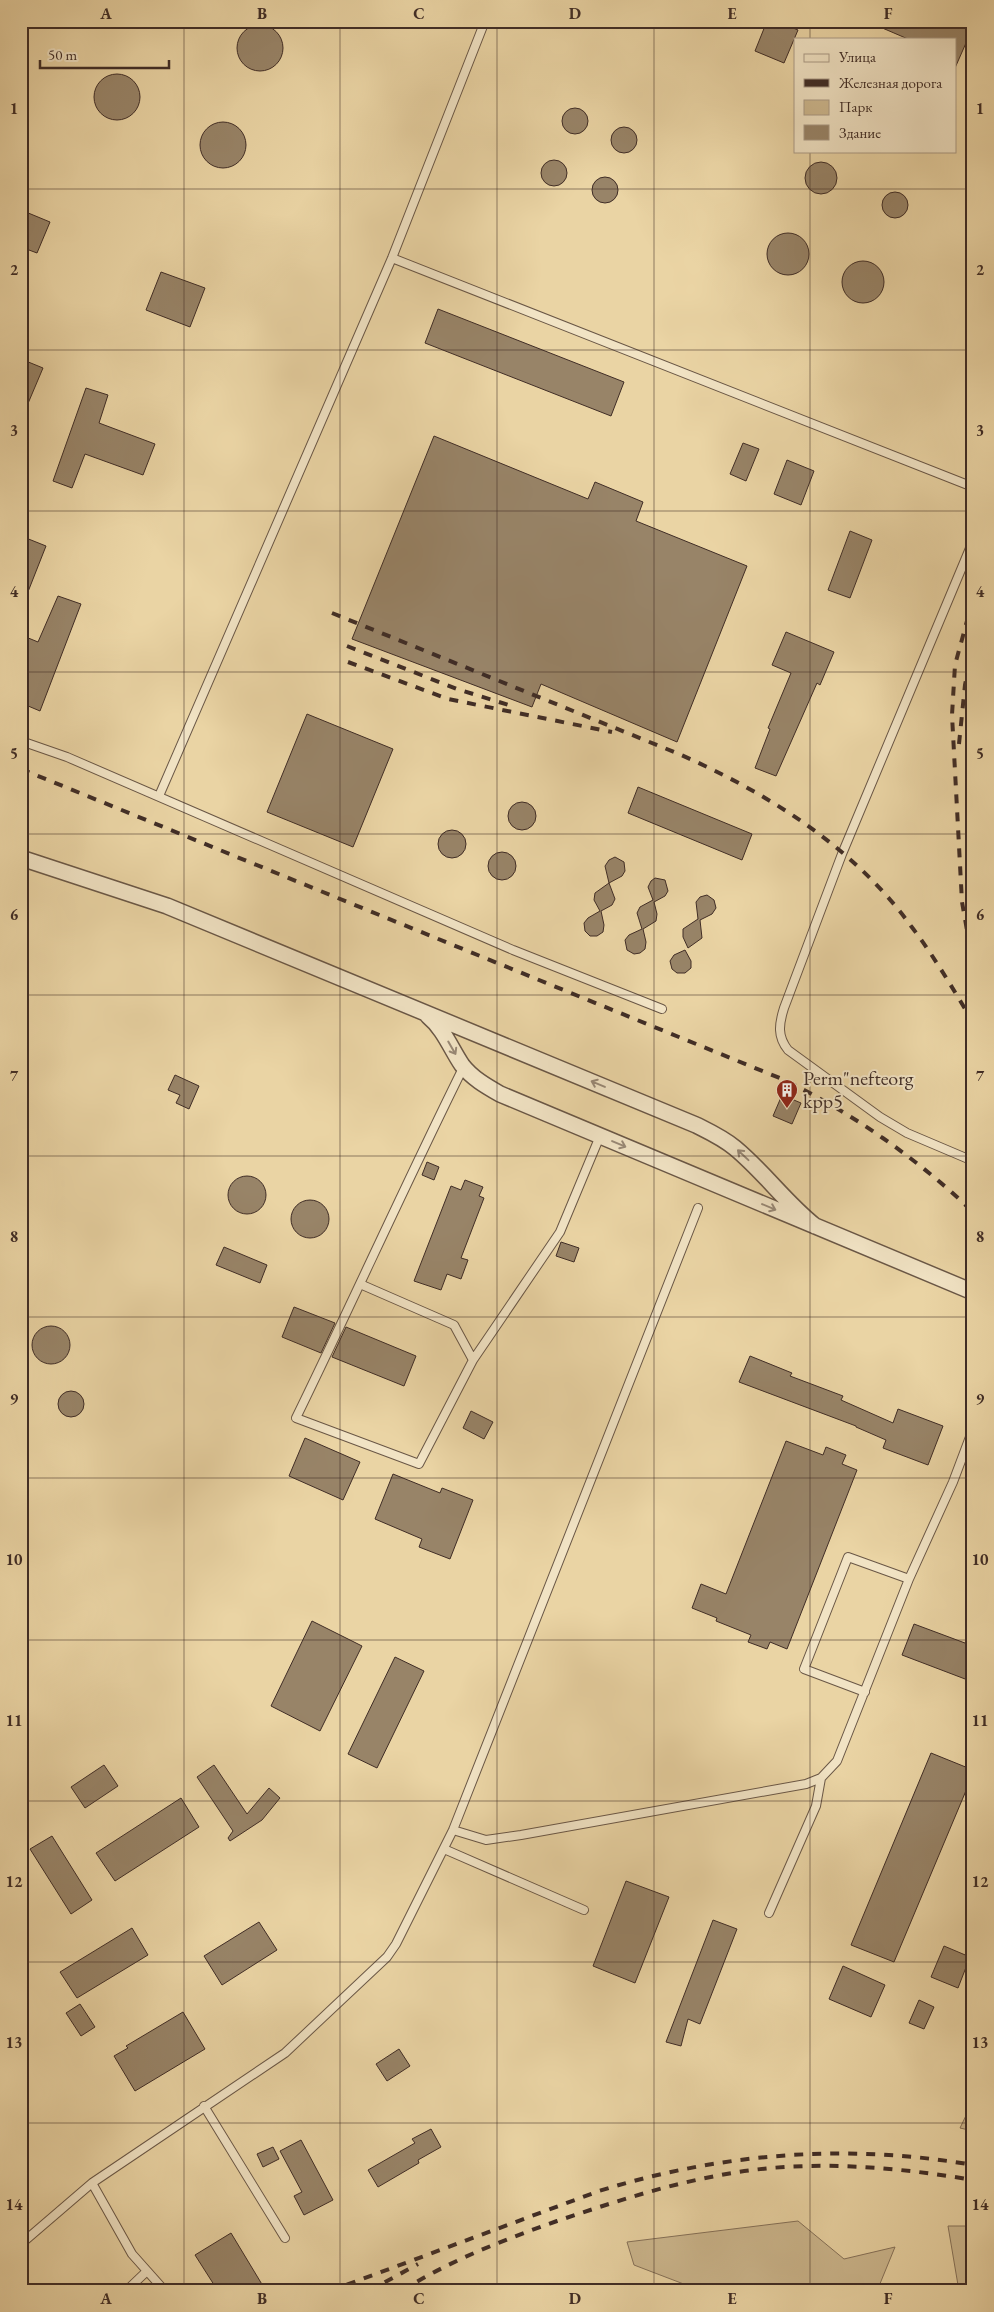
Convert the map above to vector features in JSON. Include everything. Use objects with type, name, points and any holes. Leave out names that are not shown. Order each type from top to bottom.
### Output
[{"type":"street","points":[[21,858],[167,906],[696,1125],[720,1137],[748,1160],[798,1213],[815,1226]]},
{"type":"street","points":[[421,1011],[440,1029],[464,1066],[474,1077],[493,1090],[973,1292]]},
{"type":"lane","points":[[159,796],[392,258],[485,21]]},
{"type":"lane","points":[[392,258],[973,487]]},
{"type":"lane","points":[[973,541],[842,854],[784,1008],[779,1027],[780,1036],[788,1050],[880,1117],[916,1137],[973,1160]]},
{"type":"lane","points":[[21,741],[67,757],[159,796],[495,943],[662,1009]]},
{"type":"lane","points":[[464,1066],[404,1187],[296,1418],[419,1464],[473,1360],[560,1232],[600,1136]]},
{"type":"lane","points":[[21,2244],[92,2183],[285,2053],[387,1957],[403,1933],[453,1830],[698,1208]]},
{"type":"lane","points":[[360,1284],[454,1325],[473,1360]]},
{"type":"lane","points":[[453,1830],[486,1840],[806,1784],[821,1778],[837,1761],[909,1579],[953,1482],[973,1429]]},
{"type":"lane","points":[[865,1692],[804,1669],[848,1557],[909,1579]]},
{"type":"lane","points":[[770,1913],[816,1806],[821,1778]]},
{"type":"lane","points":[[444,1849],[584,1910]]},
{"type":"lane","points":[[204,2106],[285,2238]]},
{"type":"lane","points":[[92,2183],[132,2254],[165,2291]]},
{"type":"lane","points":[[126,2291],[147,2270]]},
{"type":"green space","points":[[973,2101],[973,2131],[960,2128]]},
{"type":"green space","points":[[798,2221],[844,2259],[895,2247],[877,2291],[702,2291],[634,2265],[627,2242]]},
{"type":"green space","points":[[948,2226],[973,2226],[973,2291],[959,2291]]},
{"type":"building","points":[[767,21],[776,21],[798,30],[784,63],[755,51]]},
{"type":"building","points":[[866,21],[973,21],[973,27],[956,66],[956,38],[906,38]]},
{"type":"building","points":[[265,25],[277,31],[282,39],[282,57],[277,65],[269,70],[255,71],[243,65],[238,57],[237,43],[243,31],[251,26]]},
{"type":"building","points":[[122,74],[126,75],[136,84],[139,88],[139,106],[130,116],[122,120],[112,120],[104,116],[95,106],[94,92],[98,84],[108,75]]},
{"type":"building","points":[[575,108],[584,112],[588,121],[584,130],[575,134],[566,130],[562,121],[566,112]]},
{"type":"building","points":[[228,122],[232,123],[242,132],[245,136],[245,154],[236,164],[228,168],[218,168],[210,164],[201,154],[200,140],[204,132],[214,123]]},
{"type":"building","points":[[624,127],[633,131],[637,140],[633,149],[624,153],[615,149],[611,140],[615,131]]},
{"type":"building","points":[[554,160],[563,164],[567,173],[563,182],[554,186],[545,182],[541,173],[545,164]]},
{"type":"building","points":[[821,162],[832,167],[837,178],[832,189],[821,194],[810,189],[805,178],[810,167]]},
{"type":"building","points":[[605,177],[614,181],[618,190],[614,199],[605,203],[596,199],[592,190],[596,181]]},
{"type":"building","points":[[895,192],[904,196],[908,205],[904,214],[895,218],[886,214],[882,205],[886,196]]},
{"type":"building","points":[[21,210],[50,222],[37,253],[21,247]]},
{"type":"building","points":[[788,233],[803,239],[809,254],[803,269],[788,275],[773,269],[767,254],[773,239]]},
{"type":"building","points":[[863,261],[878,267],[884,282],[878,297],[863,303],[848,297],[842,282],[848,267]]},
{"type":"building","points":[[161,272],[205,288],[190,327],[146,310]]},
{"type":"building","points":[[438,309],[624,382],[611,416],[425,343]]},
{"type":"building","points":[[21,359],[43,368],[21,420]]},
{"type":"building","points":[[86,388],[108,395],[99,423],[155,444],[143,475],[85,454],[72,488],[53,481]]},
{"type":"building","points":[[434,436],[588,499],[595,482],[643,502],[636,521],[747,566],[677,742],[541,684],[532,707],[352,639]]},
{"type":"building","points":[[743,443],[759,449],[746,481],[730,474]]},
{"type":"building","points":[[787,460],[814,471],[801,505],[774,494]]},
{"type":"building","points":[[850,531],[872,540],[850,598],[828,590]]},
{"type":"building","points":[[21,536],[46,546],[22,607],[21,606]]},
{"type":"building","points":[[58,596],[81,604],[40,711],[21,703],[21,635],[38,642]]},
{"type":"building","points":[[786,632],[834,652],[820,685],[817,683],[776,776],[755,768],[770,729],[768,728],[791,673],[772,665]]},
{"type":"building","points":[[307,714],[393,749],[353,847],[267,812]]},
{"type":"building","points":[[638,787],[752,834],[742,860],[628,813]]},
{"type":"building","points":[[522,802],[532,806],[536,816],[532,826],[522,830],[512,826],[508,816],[512,806]]},
{"type":"building","points":[[452,830],[462,834],[466,844],[462,854],[452,858],[442,854],[438,844],[442,834]]},
{"type":"building","points":[[502,852],[512,856],[516,866],[512,876],[502,880],[492,876],[488,866],[492,856]]},
{"type":"building","points":[[615,857],[624,862],[625,871],[622,876],[609,883],[605,866],[609,860]]},
{"type":"building","points":[[655,878],[665,880],[668,891],[665,896],[654,902],[657,914],[656,921],[643,929],[646,942],[645,949],[640,953],[634,954],[627,950],[625,940],[629,935],[642,929],[637,913],[640,907],[653,900],[648,887]]},
{"type":"building","points":[[609,883],[615,899],[612,905],[601,911],[604,925],[603,932],[597,936],[590,936],[585,931],[584,923],[588,918],[600,911],[594,900],[595,893]]},
{"type":"building","points":[[707,895],[714,900],[716,908],[712,914],[700,920],[702,938],[688,948],[683,937],[683,929],[698,919],[696,902],[700,897]]},
{"type":"building","points":[[685,950],[691,961],[691,968],[685,973],[677,973],[672,969],[670,961],[674,955]]},
{"type":"building","points":[[175,1075],[199,1086],[189,1109],[176,1103],[180,1095],[168,1090]]},
{"type":"building","name":"Perm\"nefteorg kpp5","points":[[782,1095],[801,1103],[792,1124],[773,1116]]},
{"type":"building","points":[[427,1162],[439,1167],[434,1180],[422,1175]]},
{"type":"building","points":[[247,1176],[261,1181],[266,1195],[261,1209],[247,1214],[233,1209],[228,1195],[233,1181]]},
{"type":"building","points":[[465,1180],[483,1187],[479,1196],[484,1198],[461,1258],[468,1260],[461,1279],[447,1274],[441,1290],[414,1281],[451,1186],[461,1190]]},
{"type":"building","points":[[310,1200],[324,1205],[329,1219],[324,1233],[310,1238],[296,1233],[291,1219],[296,1205]]},
{"type":"building","points":[[561,1242],[579,1248],[574,1262],[556,1256]]},
{"type":"building","points":[[224,1247],[267,1265],[260,1283],[216,1265]]},
{"type":"building","points":[[294,1307],[335,1323],[321,1353],[282,1337]]},
{"type":"building","points":[[51,1326],[65,1331],[70,1345],[65,1359],[51,1364],[37,1359],[32,1345],[37,1331]]},
{"type":"building","points":[[346,1327],[416,1356],[404,1386],[332,1357]]},
{"type":"building","points":[[750,1356],[792,1373],[790,1376],[843,1396],[841,1400],[893,1423],[898,1409],[943,1426],[928,1465],[883,1448],[886,1440],[856,1426],[739,1382]]},
{"type":"building","points":[[71,1391],[80,1395],[84,1404],[80,1413],[71,1417],[62,1413],[58,1404],[62,1395]]},
{"type":"building","points":[[471,1411],[493,1422],[484,1439],[463,1428]]},
{"type":"building","points":[[305,1438],[360,1462],[343,1500],[289,1476]]},
{"type":"building","points":[[786,1441],[823,1455],[826,1447],[846,1455],[842,1464],[857,1470],[787,1649],[770,1642],[767,1649],[748,1642],[751,1635],[716,1621],[717,1618],[692,1608],[701,1584],[726,1594]]},
{"type":"building","points":[[393,1474],[440,1493],[442,1488],[473,1500],[450,1559],[419,1547],[422,1539],[375,1519]]},
{"type":"building","points":[[312,1621],[362,1646],[320,1731],[271,1706]]},
{"type":"building","points":[[914,1624],[973,1646],[973,1682],[902,1655]]},
{"type":"building","points":[[395,1657],[424,1671],[377,1768],[348,1754]]},
{"type":"building","points":[[931,1753],[973,1770],[973,1774],[894,1962],[851,1945]]},
{"type":"building","points":[[104,1765],[118,1786],[85,1808],[71,1787]]},
{"type":"building","points":[[214,1765],[247,1814],[269,1788],[280,1798],[262,1820],[230,1841],[228,1838],[233,1831],[197,1777]]},
{"type":"building","points":[[181,1798],[199,1827],[115,1881],[96,1853]]},
{"type":"building","points":[[52,1836],[92,1900],[71,1914],[30,1849]]},
{"type":"building","points":[[626,1881],[669,1897],[635,1983],[593,1966]]},
{"type":"building","points":[[713,1920],[737,1929],[700,2024],[688,2019],[681,2046],[666,2042]]},
{"type":"building","points":[[259,1922],[277,1950],[222,1985],[204,1956]]},
{"type":"building","points":[[132,1928],[148,1955],[77,1998],[60,1972]]},
{"type":"building","points":[[944,1946],[970,1957],[958,1988],[931,1977]]},
{"type":"building","points":[[843,1966],[885,1985],[871,2017],[829,1999]]},
{"type":"building","points":[[919,2000],[934,2007],[924,2029],[909,2023]]},
{"type":"building","points":[[80,2004],[95,2027],[81,2036],[66,2013]]},
{"type":"building","points":[[183,2012],[205,2049],[135,2091],[114,2056],[128,2048],[126,2046]]},
{"type":"building","points":[[399,2049],[410,2066],[387,2081],[376,2064]]},
{"type":"building","points":[[431,2129],[441,2147],[418,2160],[419,2163],[378,2187],[368,2170],[415,2143],[412,2139]]},
{"type":"building","points":[[301,2140],[333,2200],[304,2215],[294,2196],[302,2192],[280,2151]]},
{"type":"building","points":[[273,2147],[279,2159],[263,2167],[257,2154]]},
{"type":"building","points":[[231,2233],[266,2291],[218,2291],[195,2255]]},
{"type":"railway","points":[[973,599],[955,665],[952,715],[962,902],[973,964]]},
{"type":"railway","points":[[332,613],[679,754],[712,769],[776,804],[835,847],[863,871],[888,897],[928,949],[973,1022]]},
{"type":"railway","points":[[959,744],[965,685],[973,645]]},
{"type":"railway","points":[[347,646],[457,689],[515,707]]},
{"type":"railway","points":[[348,662],[448,699],[612,732]]},
{"type":"railway","points":[[21,769],[782,1079],[833,1106],[883,1138],[907,1155],[973,1212]]},
{"type":"railway","points":[[330,2291],[599,2191],[691,2168],[738,2160],[831,2154],[879,2154],[973,2165]]},
{"type":"railway","points":[[402,2291],[458,2260],[537,2228],[638,2195],[721,2175],[783,2167],[847,2166],[910,2171],[973,2180]]},
{"type":"railway","points":[[369,2291],[418,2264]]},
{"type":"place","name":"Perm\"nefteorg kpp5","points":[[787,1109]]}]
